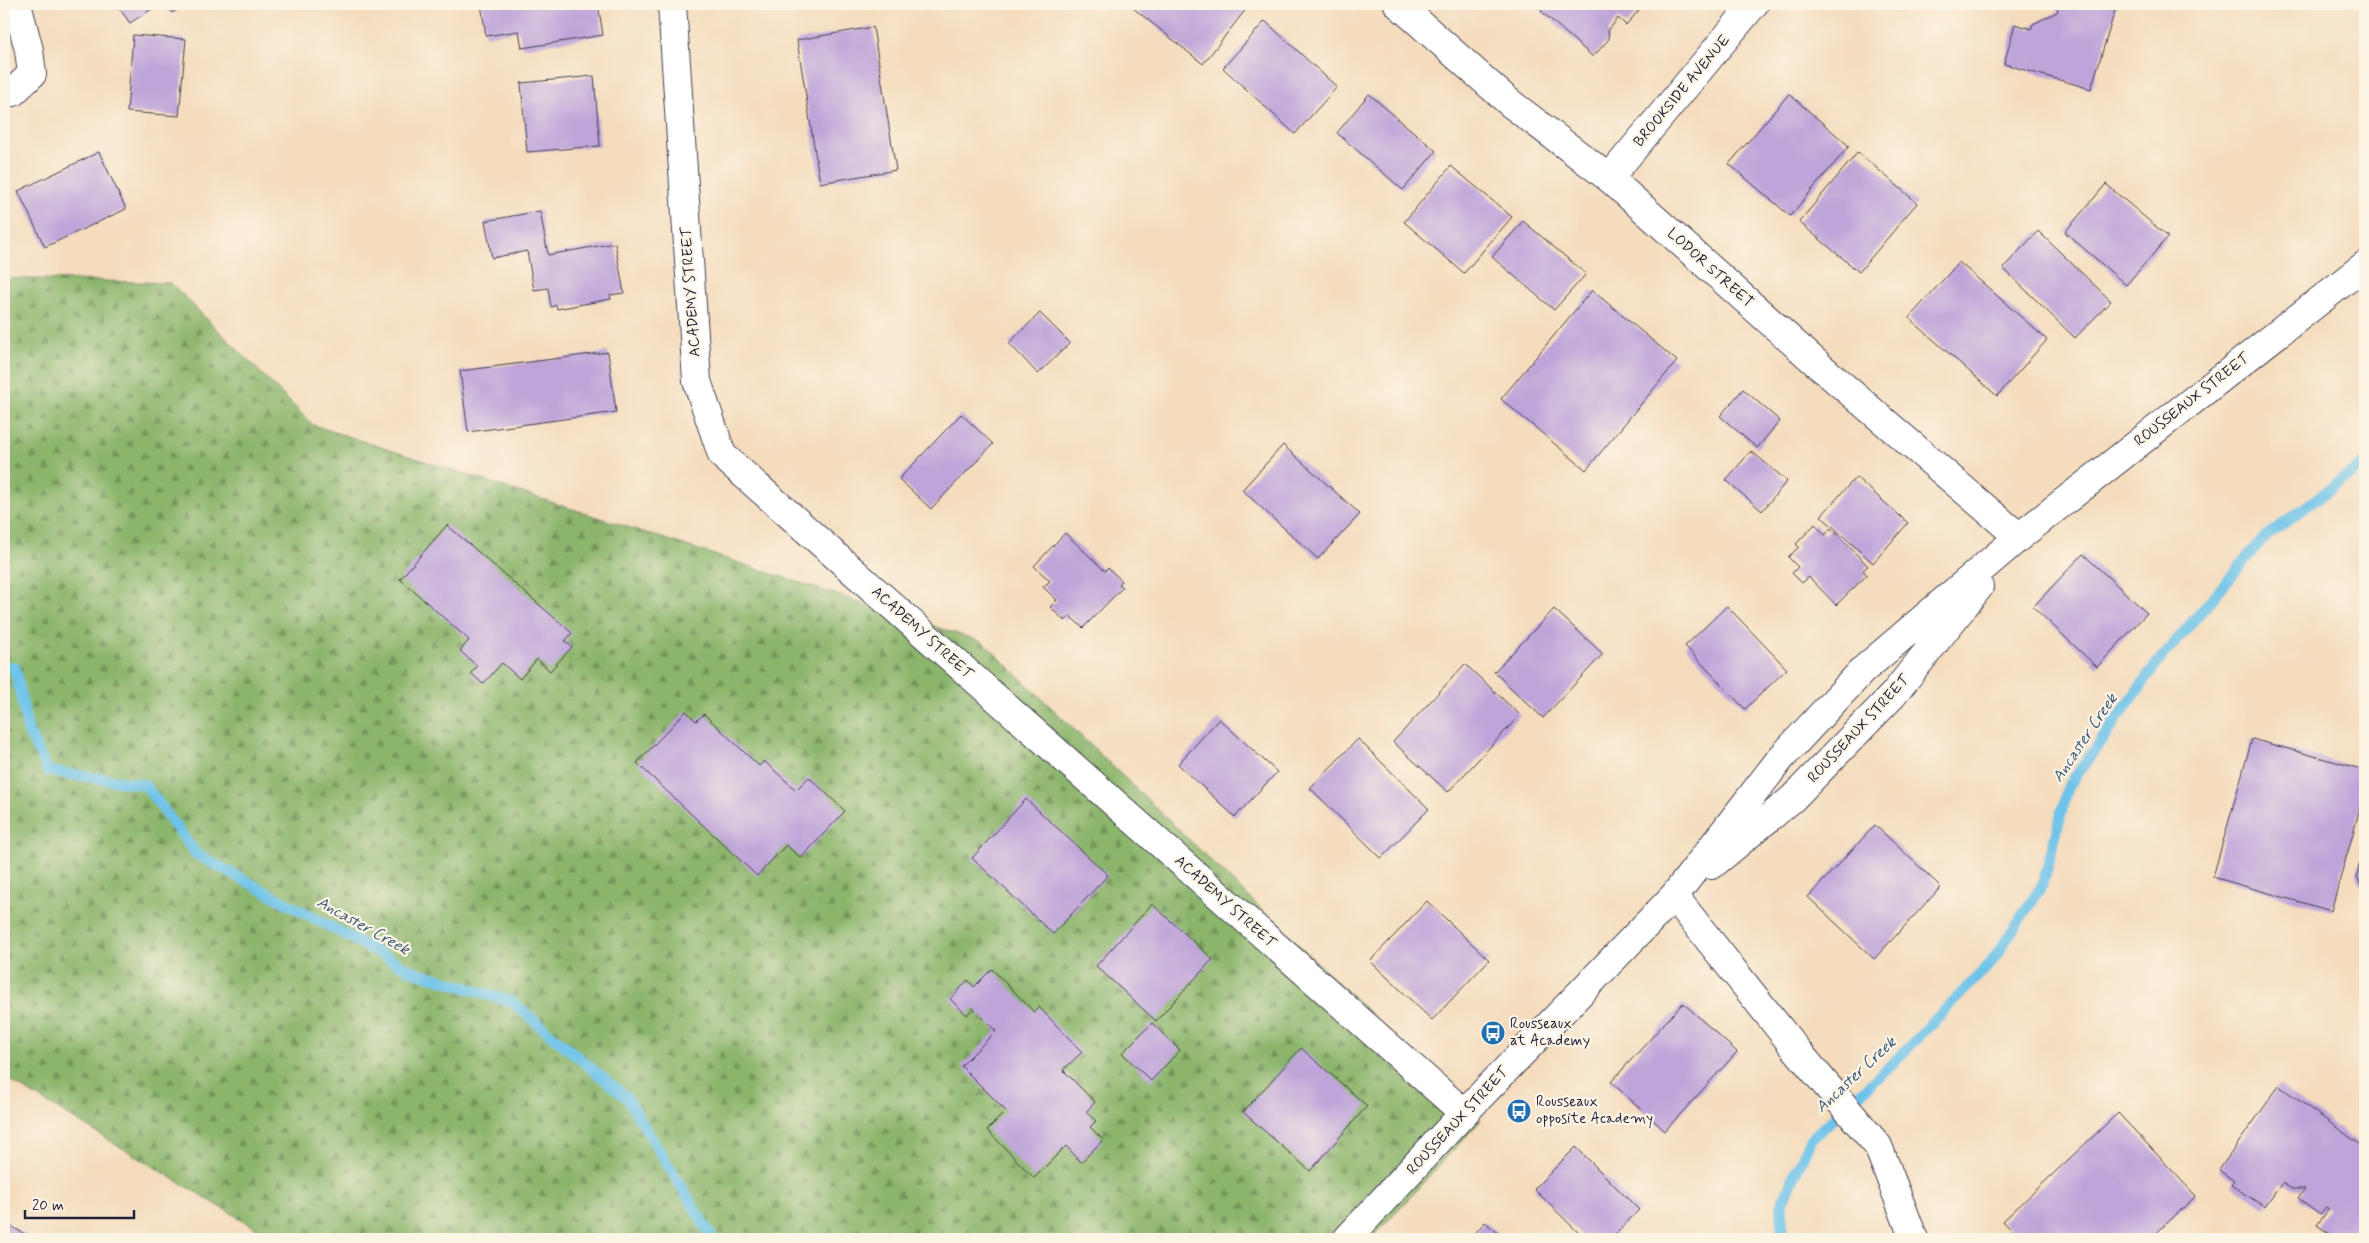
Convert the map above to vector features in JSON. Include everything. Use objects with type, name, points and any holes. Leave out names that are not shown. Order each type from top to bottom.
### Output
[{"type":"street","points":[[4,91],[13,92],[32,74],[29,50],[18,4]]},
{"type":"street","name":"ACADEMY STREET","points":[[672,4],[697,381],[722,455],[1464,1113]]},
{"type":"street","name":"LODOR STREET","points":[[1398,4],[1510,103],[1609,178],[1822,368],[2018,536]]},
{"type":"street","name":"BROOKSIDE AVENUE","points":[[1609,178],[1754,4]]},
{"type":"street","name":"ROUSSEAUX STREET","points":[[1347,1239],[1464,1113],[1674,896],[1781,758],[1863,670],[2018,536],[2365,265]]},
{"type":"street","name":"ROUSSEAUX STREET","points":[[1674,896],[1792,799],[1893,695],[2018,536]]},
{"type":"street","points":[[1674,896],[1829,1089],[1878,1146],[1914,1239]]},
{"type":"green space","points":[[4,278],[171,283],[313,425],[983,642],[1481,1120],[1371,1239],[274,1239],[4,1077]]},
{"type":"building","points":[[116,4],[159,4],[130,23]]},
{"type":"building","points":[[165,4],[186,4],[172,13]]},
{"type":"building","points":[[481,4],[598,4],[603,35],[522,48],[519,31],[486,36]]},
{"type":"building","points":[[1134,4],[1250,4],[1203,64],[1132,7]]},
{"type":"building","points":[[1547,4],[1636,4],[1641,8],[1626,25],[1618,18],[1608,31],[1609,39],[1593,57],[1541,11]]},
{"type":"building","points":[[2059,4],[2117,4],[2091,89],[2004,64],[2015,24],[2031,29],[2033,24],[2057,12]]},
{"type":"building","points":[[1265,21],[1337,87],[1295,134],[1223,68]]},
{"type":"building","points":[[873,27],[896,170],[820,183],[797,40]]},
{"type":"building","points":[[133,35],[186,39],[179,116],[127,112]]},
{"type":"building","points":[[594,76],[600,146],[527,152],[521,83]]},
{"type":"building","points":[[1369,94],[1436,151],[1403,190],[1337,133]]},
{"type":"building","points":[[1789,94],[1849,146],[1790,216],[1729,164]]},
{"type":"building","points":[[99,152],[126,209],[45,247],[18,191]]},
{"type":"building","points":[[1858,152],[1917,203],[1859,272],[1799,222]]},
{"type":"building","points":[[1451,166],[1512,217],[1464,273],[1404,222]]},
{"type":"building","points":[[2106,184],[2168,237],[2126,285],[2065,232]]},
{"type":"building","points":[[540,211],[548,255],[615,243],[624,293],[610,295],[611,299],[557,309],[556,305],[551,307],[548,288],[534,290],[527,251],[492,258],[485,221]]},
{"type":"building","points":[[1523,221],[1586,274],[1554,310],[1492,257]]},
{"type":"building","points":[[2038,231],[2111,301],[2075,338],[2003,268]]},
{"type":"building","points":[[1959,262],[2047,340],[1997,396],[1909,318]]},
{"type":"building","points":[[1592,290],[1677,361],[1586,470],[1501,399]]},
{"type":"building","points":[[1040,313],[1070,343],[1038,374],[1009,343]]},
{"type":"building","points":[[608,352],[616,412],[468,432],[460,371]]},
{"type":"building","points":[[1743,389],[1780,421],[1757,448],[1720,416]]},
{"type":"building","points":[[961,414],[993,444],[931,509],[899,479]]},
{"type":"building","points":[[1283,445],[1360,514],[1318,559],[1242,490]]},
{"type":"building","points":[[1751,451],[1787,481],[1762,511],[1726,480]]},
{"type":"building","points":[[1856,477],[1908,523],[1873,563],[1821,516]]},
{"type":"building","points":[[1815,524],[1825,535],[1831,528],[1868,566],[1863,570],[1867,575],[1836,605],[1809,577],[1802,583],[1792,573],[1798,567],[1788,557],[1799,547],[1796,544]]},
{"type":"building","points":[[447,525],[572,633],[565,641],[572,647],[550,671],[537,659],[520,679],[502,663],[483,684],[471,673],[477,666],[460,651],[469,640],[400,579]]},
{"type":"building","points":[[1065,533],[1105,571],[1108,568],[1122,581],[1119,584],[1123,587],[1083,628],[1070,616],[1065,621],[1050,607],[1057,600],[1043,587],[1050,581],[1034,566]]},
{"type":"building","points":[[2083,554],[2147,613],[2097,667],[2033,607]]},
{"type":"building","points":[[1727,606],[1787,669],[1745,709],[1685,646]]},
{"type":"building","points":[[1554,609],[1603,654],[1543,718],[1494,672]]},
{"type":"building","points":[[1465,664],[1520,715],[1448,792],[1393,742]]},
{"type":"building","points":[[686,711],[696,721],[704,714],[759,766],[764,761],[796,790],[809,777],[845,811],[801,858],[786,845],[757,876],[637,763]]},
{"type":"building","points":[[1219,719],[1277,772],[1235,817],[1178,764]]},
{"type":"building","points":[[1358,739],[1429,809],[1381,858],[1310,788]]},
{"type":"building","points":[[2252,739],[2365,770],[2365,791],[2331,911],[2213,877]]},
{"type":"building","points":[[1026,799],[1108,875],[1053,934],[972,858]]},
{"type":"building","points":[[1875,825],[1941,887],[1874,959],[1808,897]]},
{"type":"building","points":[[2365,861],[2365,893],[2357,877],[2359,865]]},
{"type":"building","points":[[1427,901],[1489,960],[1432,1020],[1370,961]]},
{"type":"building","points":[[1152,904],[1213,959],[1156,1021],[1096,966]]},
{"type":"building","points":[[992,969],[1034,1012],[1039,1007],[1082,1052],[1063,1070],[1095,1102],[1086,1112],[1096,1121],[1090,1127],[1103,1140],[1081,1162],[1066,1146],[1034,1178],[987,1130],[1006,1111],[961,1066],[996,1031],[973,1008],[967,1015],[950,999],[968,980],[974,987]]},
{"type":"building","points":[[1683,1003],[1737,1052],[1665,1131],[1611,1082]]},
{"type":"building","points":[[1152,1023],[1180,1050],[1151,1081],[1122,1053]]},
{"type":"building","points":[[1301,1048],[1367,1106],[1310,1171],[1243,1112]]},
{"type":"building","points":[[2279,1086],[2365,1148],[2365,1163],[2360,1171],[2365,1175],[2365,1239],[2337,1239],[2317,1225],[2329,1209],[2326,1207],[2320,1214],[2298,1198],[2305,1189],[2292,1189],[2282,1183],[2265,1207],[2231,1185],[2234,1181],[2219,1170]]},
{"type":"building","points":[[2118,1113],[2196,1196],[2150,1239],[2020,1239],[2003,1221]]},
{"type":"building","points":[[1576,1147],[1639,1210],[1610,1239],[1585,1239],[1534,1189]]},
{"type":"building","points":[[4,1222],[33,1239],[4,1239]]},
{"type":"building","points":[[1485,1222],[1505,1239],[1470,1239]]},
{"type":"waterway","name":"Ancaster Creek","points":[[1782,1239],[1782,1203],[1811,1139],[1894,1062],[1991,963],[2043,884],[2068,787],[2158,662],[2264,538],[2365,463]]},
{"type":"waterway","name":"Ancaster Creek","points":[[4,666],[15,668],[28,731],[48,771],[145,785],[196,854],[410,970],[512,1002],[627,1098],[713,1239]]},
{"type":"place","name":"Rousseaux at Academy","points":[[1493,1033]]},
{"type":"place","name":"Rousseaux opposite Academy","points":[[1519,1111]]}]
